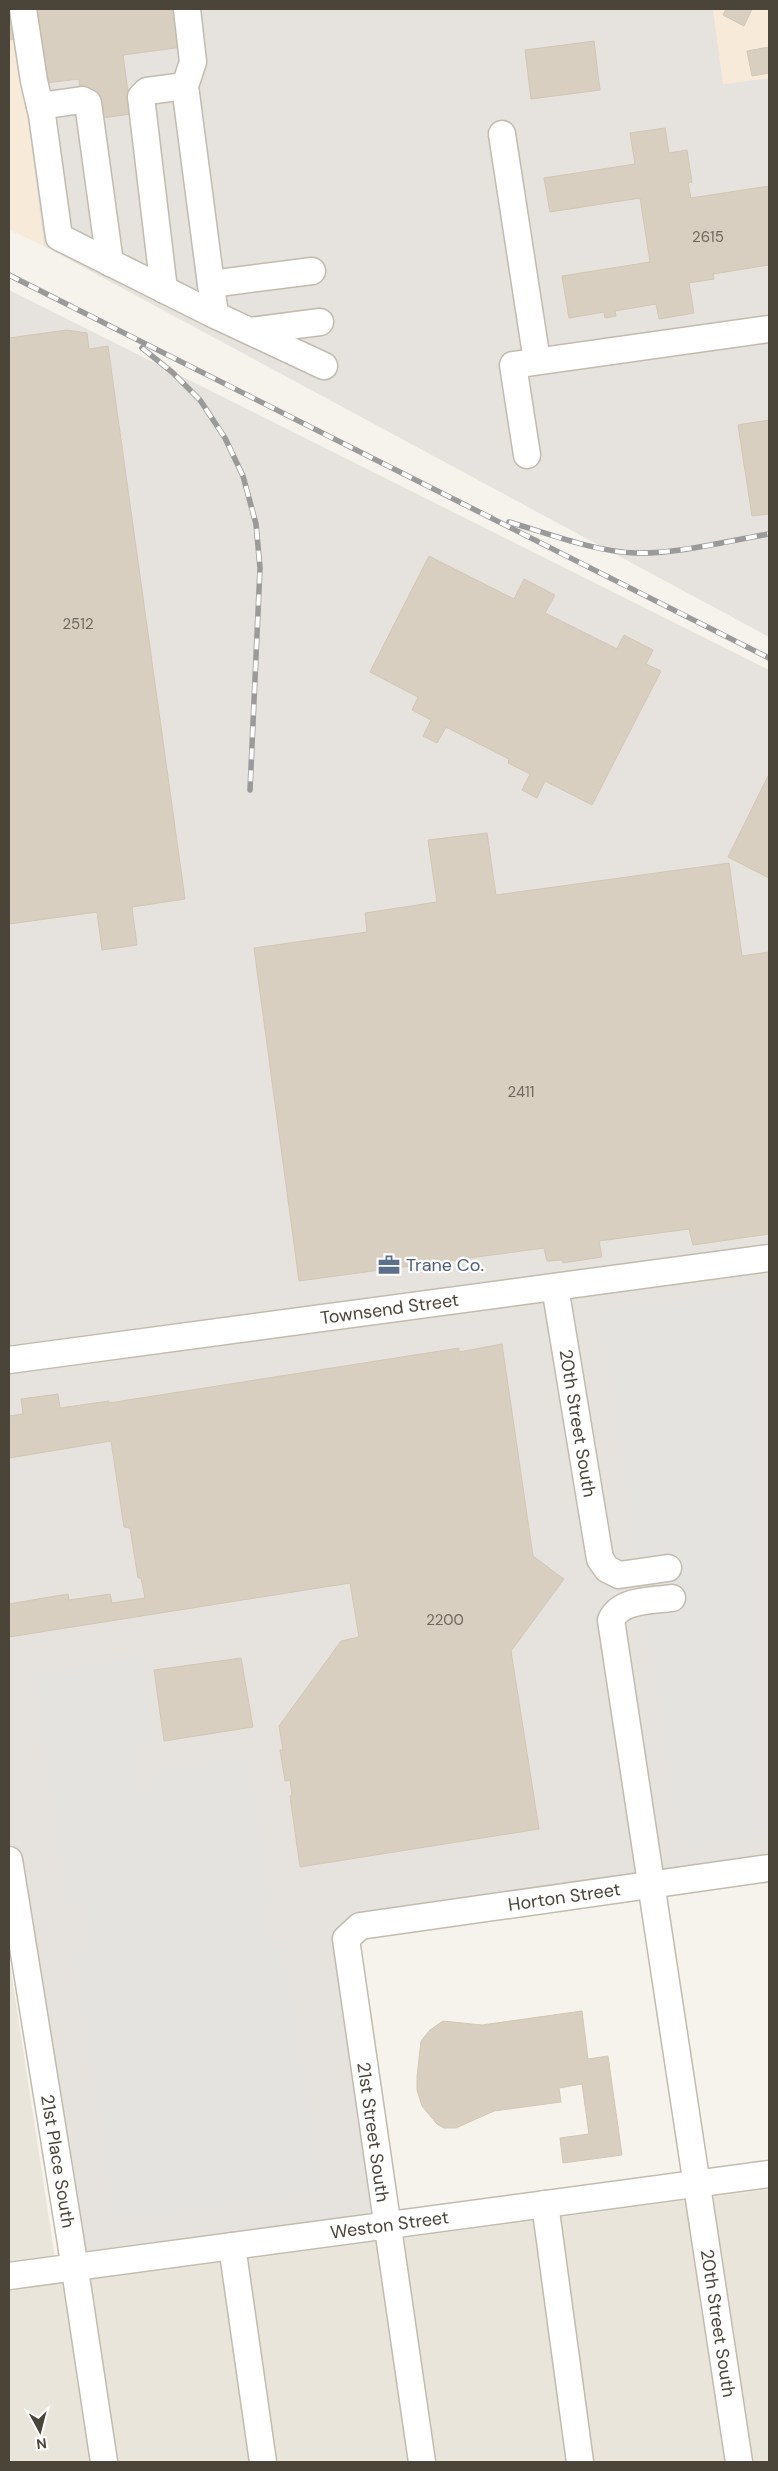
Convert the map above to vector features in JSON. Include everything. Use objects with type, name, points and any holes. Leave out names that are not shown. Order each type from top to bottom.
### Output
[{"type":"street","points":[[23,9],[40,106],[59,236],[164,290],[324,366]]},
{"type":"street","points":[[187,9],[193,62],[185,86],[215,315]]},
{"type":"street","points":[[164,290],[141,97],[147,91],[185,86]]},
{"type":"street","points":[[40,106],[82,100],[88,103],[110,262]]},
{"type":"street","points":[[502,134],[537,361]]},
{"type":"street","points":[[211,284],[312,271]]},
{"type":"street","points":[[250,331],[320,322]]},
{"type":"street","points":[[527,455],[512,365],[769,329]]},
{"type":"street","name":"Townsend Street","points":[[9,1360],[769,1258]]},
{"type":"street","name":"20th Street South","points":[[555,1287],[600,1559],[606,1569],[619,1574],[668,1568]]},
{"type":"street","points":[[652,1883],[611,1620],[615,1612],[623,1607],[672,1598]]},
{"type":"street","name":"21st Place South","points":[[9,1860],[104,2462]]},
{"type":"street","name":"Horton Street","points":[[360,1926],[652,1883],[769,1868]]},
{"type":"street","name":"20th Street South","points":[[652,1883],[739,2462]]},
{"type":"street","name":"21st Street South","points":[[360,1926],[346,1939],[422,2462]]},
{"type":"street","name":"Weston Street","points":[[9,2276],[769,2174]]},
{"type":"street","points":[[545,2204],[580,2462]]},
{"type":"street","points":[[232,2246],[263,2462]]},
{"type":"shaded area","points":[[9,9],[14,9],[44,246],[9,230]]},
{"type":"shaded area","points":[[14,9],[713,9],[723,84],[769,78],[769,637],[44,246]]},
{"type":"shaded area","points":[[713,9],[769,9],[769,78],[723,84]]},
{"type":"shaded area","name":"Trane Co.","points":[[9,290],[769,670],[769,1869],[346,1939],[387,2225],[74,2267],[9,1860]]},
{"type":"shaded area","points":[[769,1287],[769,1835],[681,1847],[599,1310]]},
{"type":"shaded area","points":[[140,1657],[151,1736],[133,1755],[138,1790],[155,1788],[154,1771],[248,1757],[271,1909],[263,1917],[260,1927],[265,1941],[283,1948],[321,2191],[115,2221],[73,1951],[90,1948],[86,1916],[80,1906],[66,1899],[33,1673]]},
{"type":"shaded area","points":[[9,1958],[59,2284],[769,2189],[769,2462],[9,2462]]},
{"type":"building","points":[[9,9],[11,9],[15,39],[9,40]]},
{"type":"building","points":[[37,9],[179,9],[183,47],[123,55],[131,114],[95,119],[80,93],[79,79],[46,83]]},
{"type":"building","points":[[726,9],[752,9],[744,26],[723,15]]},
{"type":"building","points":[[594,41],[600,90],[531,99],[525,50]]},
{"type":"building","points":[[769,47],[769,73],[752,76],[747,51]]},
{"type":"building","points":[[665,128],[669,153],[687,150],[692,182],[688,183],[691,198],[769,186],[769,265],[713,274],[714,279],[689,283],[694,313],[659,319],[656,304],[615,311],[616,316],[605,318],[604,312],[569,318],[562,276],[650,262],[640,198],[550,212],[544,178],[635,164],[630,133]]},
{"type":"building","points":[[67,330],[87,333],[89,349],[108,346],[185,899],[132,907],[137,945],[102,950],[97,912],[9,924],[9,338]]},
{"type":"building","points":[[769,420],[769,514],[752,516],[738,425]]},
{"type":"building","points":[[429,556],[514,599],[524,579],[555,595],[545,613],[617,649],[624,635],[653,650],[646,664],[661,671],[592,805],[545,781],[537,798],[522,790],[530,774],[508,763],[509,759],[446,727],[437,743],[423,736],[431,720],[412,710],[418,697],[370,672]]},
{"type":"building","points":[[769,774],[769,878],[728,857]]},
{"type":"building","points":[[487,833],[496,895],[729,863],[742,956],[769,952],[769,1234],[693,1245],[689,1229],[599,1241],[602,1257],[563,1263],[562,1260],[547,1261],[544,1248],[299,1281],[254,948],[367,932],[365,913],[437,902],[428,840]]},
{"type":"building","points":[[502,1344],[533,1556],[564,1579],[511,1651],[539,1829],[300,1867],[290,1796],[292,1795],[290,1780],[285,1781],[280,1750],[283,1750],[279,1726],[341,1641],[359,1637],[350,1583],[9,1637],[9,1604],[68,1594],[69,1600],[110,1594],[112,1603],[145,1598],[141,1578],[138,1578],[130,1528],[124,1527],[111,1441],[9,1458],[9,1416],[23,1414],[21,1399],[58,1394],[60,1408],[109,1401],[109,1403],[459,1348],[459,1352]]},
{"type":"building","points":[[241,1658],[253,1727],[164,1741],[154,1670]]},
{"type":"building","points":[[582,2011],[588,2059],[608,2056],[622,2155],[563,2163],[560,2138],[589,2134],[582,2084],[559,2088],[561,2102],[494,2111],[456,2128],[444,2128],[437,2124],[422,2106],[417,2090],[421,2041],[430,2030],[443,2021],[482,2025]]},
{"type":"railway","points":[[9,275],[769,658]]},
{"type":"railway","points":[[142,348],[172,372],[200,400],[225,438],[243,476],[256,524],[260,568],[250,790]]},
{"type":"railway","points":[[509,522],[588,546],[636,553],[685,549],[769,534]]},
{"type":"place","name":"Trane Co.","points":[[389,1265]]}]
